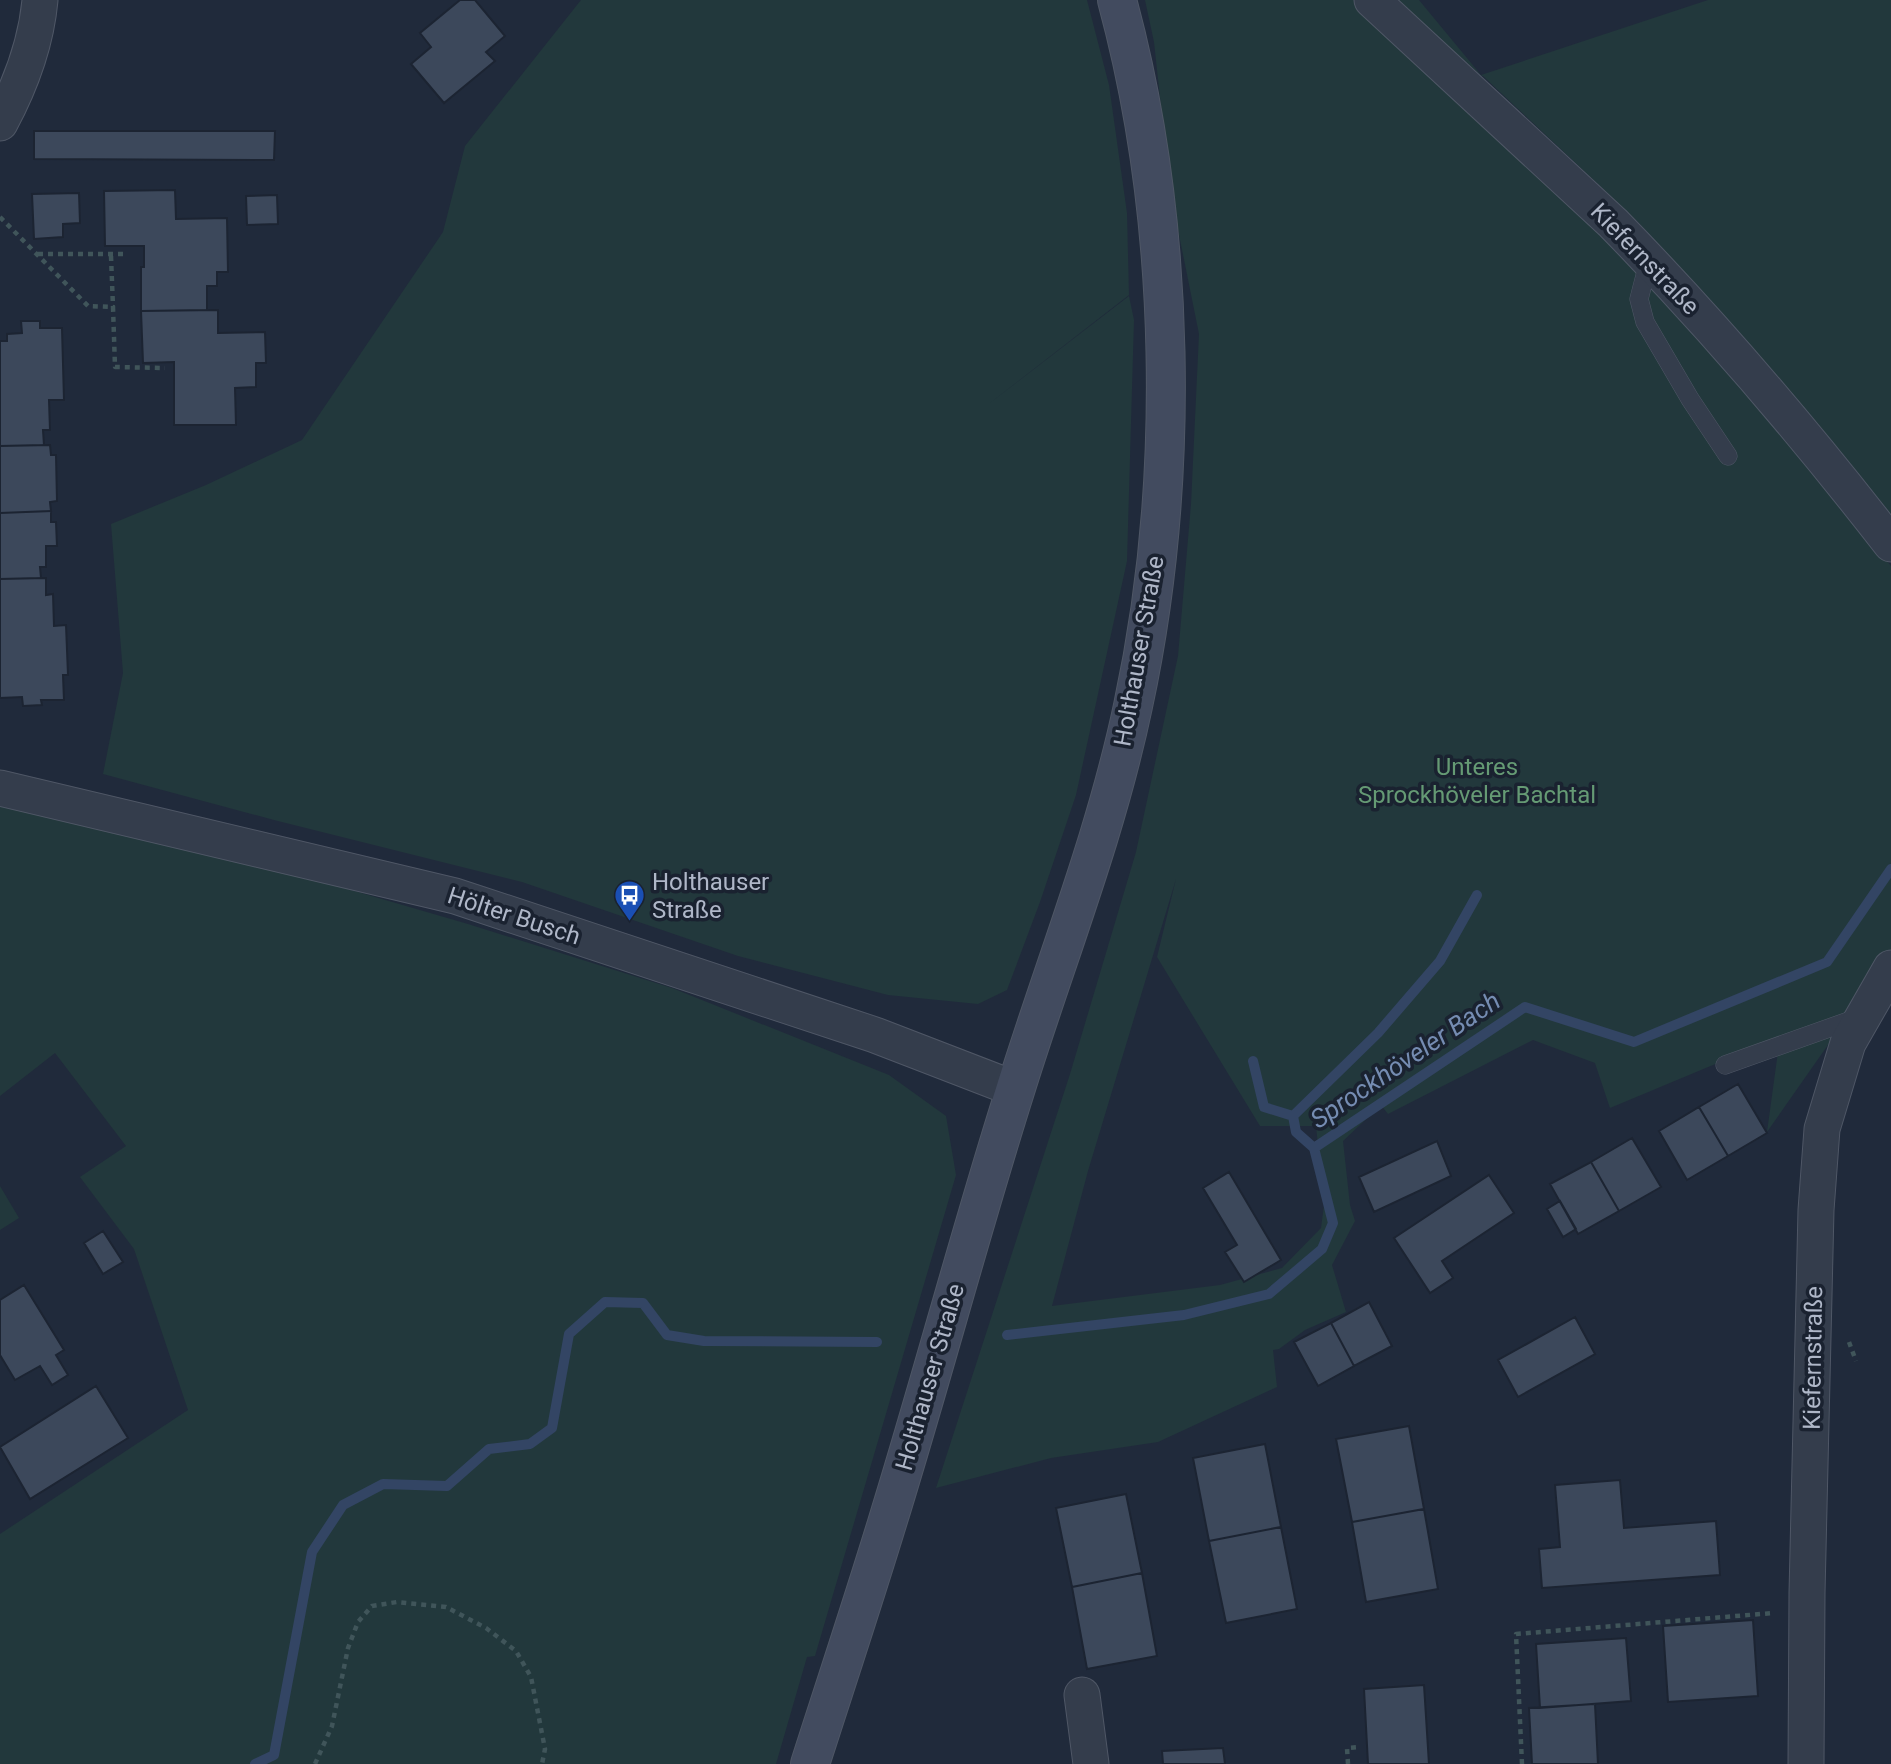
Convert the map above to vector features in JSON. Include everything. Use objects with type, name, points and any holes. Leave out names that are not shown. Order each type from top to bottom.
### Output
[{"type":"street","points":[[0,123],[32,46],[40,0]]},
{"type":"street","name":"Holthauser Straße","points":[[810,1764],[888,1520],[1015,1089],[1089,872],[1132,710],[1150,618],[1162,519],[1166,332],[1148,153],[1134,72],[1117,0]]},
{"type":"street","name":"Kiefernstraße","points":[[1372,0],[1649,260],[1732,351],[1857,499],[1891,544]]},
{"type":"street","name":"Hölter Busch","points":[[0,788],[455,896],[875,1035],[1015,1089]]},
{"type":"street","name":"Kiefernstraße","points":[[1806,1764],[1816,1210],[1822,1129],[1848,1043],[1891,968]]},
{"type":"street","points":[[1082,1695],[1091,1764]]},
{"type":"lane","points":[[1649,260],[1639,299],[1644,322],[1728,456]]},
{"type":"lane","points":[[1725,1065],[1864,1015]]},
{"type":"path","points":[[0,217],[88,306],[113,307]]},
{"type":"path","points":[[37,254],[125,254]]},
{"type":"path","points":[[111,255],[115,367],[165,368]]},
{"type":"path","points":[[315,1764],[332,1726],[348,1648],[358,1622],[372,1606],[397,1602],[446,1607],[486,1628],[516,1651],[531,1677],[545,1749],[542,1764]]},
{"type":"path","points":[[1522,1764],[1516,1634],[1807,1611]]},
{"type":"path","points":[[1348,1764],[1347,1748],[1359,1747]]},
{"type":"green space","points":[[581,0],[1087,0],[1109,85],[1127,213],[1129,295],[986,406],[1129,296],[1134,320],[1127,561],[1076,795],[1007,990],[978,1004],[888,995],[738,956],[522,882],[103,774],[123,673],[111,524],[206,485],[302,440],[443,232],[465,146]]},
{"type":"green space","name":"Unteres Sprockhöveler Bachtal","points":[[1145,0],[1358,0],[1555,177],[1641,264],[1632,301],[1644,336],[1717,453],[1726,445],[1665,351],[1647,313],[1644,299],[1651,278],[1768,408],[1891,566],[1891,955],[1767,1132],[1780,1037],[1610,1108],[1595,1063],[1533,1040],[1388,1114],[1381,1105],[1343,1141],[1350,1205],[1355,1221],[1332,1265],[1346,1312],[1305,1330],[1279,1349],[1273,1350],[1277,1387],[1158,1442],[1051,1458],[936,1488],[1070,1074],[1136,852],[1178,656],[1191,504],[1199,334],[1170,190],[1154,42]],"holes":[[[1176,879],[1157,957],[1260,1126],[1316,1126],[1324,1205],[1321,1228],[1282,1268],[1220,1285],[1052,1306],[1088,1171]]]},
{"type":"green space","points":[[1395,0],[1419,0],[1481,75],[1708,0],[1891,0],[1891,528],[1638,222],[1483,76],[1482,76]]},
{"type":"green space","points":[[0,805],[289,872],[468,924],[672,988],[889,1075],[946,1116],[956,1175],[815,1656],[807,1657],[776,1764],[0,1764],[0,1534],[188,1410],[134,1249],[80,1177],[126,1146],[55,1053],[0,1096]]},
{"type":"green space","points":[[0,1186],[19,1218],[0,1230]]},
{"type":"building","points":[[460,0],[475,0],[505,36],[486,52],[495,61],[444,103],[411,64],[431,47],[420,33]]},
{"type":"building","points":[[34,131],[275,131],[274,160],[34,159]]},
{"type":"building","points":[[175,190],[176,219],[227,218],[228,272],[217,272],[217,286],[207,286],[207,310],[141,311],[144,246],[105,246],[104,191]]},
{"type":"building","points":[[79,193],[80,223],[63,224],[63,237],[34,239],[32,194]]},
{"type":"building","points":[[277,195],[278,224],[247,225],[246,196]]},
{"type":"building","points":[[218,310],[218,333],[265,332],[266,363],[256,363],[256,387],[235,388],[236,425],[174,425],[174,362],[143,363],[141,311]]},
{"type":"building","points":[[21,321],[40,321],[40,328],[62,328],[64,400],[49,400],[50,430],[43,430],[44,445],[0,446],[0,341],[7,341],[7,334],[22,333]]},
{"type":"building","points":[[50,445],[51,455],[56,455],[57,501],[50,502],[51,511],[0,513],[0,446]]},
{"type":"building","points":[[51,511],[51,522],[56,522],[57,546],[46,546],[46,567],[40,567],[41,578],[0,579],[0,513]]},
{"type":"building","points":[[46,578],[46,595],[53,594],[54,626],[66,625],[68,675],[63,675],[64,700],[41,700],[42,705],[23,706],[22,697],[0,698],[0,579]]},
{"type":"building","points":[[1738,1084],[1767,1133],[1728,1156],[1699,1107]]},
{"type":"building","points":[[1699,1107],[1728,1156],[1687,1180],[1659,1131]]},
{"type":"building","points":[[1632,1138],[1661,1187],[1619,1211],[1591,1162]]},
{"type":"building","points":[[1437,1141],[1451,1176],[1374,1212],[1359,1177]]},
{"type":"building","points":[[1591,1162],[1619,1211],[1578,1234],[1550,1184]]},
{"type":"building","points":[[1229,1172],[1281,1260],[1244,1282],[1225,1252],[1237,1245],[1203,1188]]},
{"type":"building","points":[[1489,1175],[1514,1213],[1442,1261],[1453,1278],[1430,1293],[1394,1238]]},
{"type":"building","points":[[1560,1201],[1576,1229],[1563,1237],[1547,1209]]},
{"type":"building","points":[[103,1231],[123,1262],[103,1274],[84,1243]]},
{"type":"building","points":[[24,1285],[64,1350],[56,1355],[68,1375],[52,1385],[40,1366],[15,1380],[0,1355],[0,1300]]},
{"type":"building","points":[[1369,1302],[1392,1346],[1354,1366],[1331,1323]]},
{"type":"building","points":[[1575,1317],[1595,1354],[1518,1397],[1498,1360]]},
{"type":"building","points":[[1331,1323],[1354,1366],[1318,1386],[1294,1342]]},
{"type":"building","points":[[96,1386],[128,1438],[30,1499],[0,1447]]},
{"type":"building","points":[[1409,1426],[1424,1509],[1352,1522],[1336,1439]]},
{"type":"building","points":[[1265,1444],[1281,1527],[1209,1541],[1193,1458]]},
{"type":"building","points":[[1620,1480],[1624,1528],[1716,1521],[1720,1575],[1542,1588],[1539,1549],[1560,1547],[1555,1485]]},
{"type":"building","points":[[1126,1494],[1142,1573],[1072,1587],[1056,1508]]},
{"type":"building","points":[[1424,1509],[1438,1589],[1366,1602],[1352,1522]]},
{"type":"building","points":[[1281,1527],[1297,1609],[1226,1623],[1209,1541]]},
{"type":"building","points":[[1142,1573],[1157,1656],[1087,1669],[1072,1587]]},
{"type":"building","points":[[1753,1620],[1758,1696],[1668,1702],[1663,1626]]},
{"type":"building","points":[[1626,1638],[1631,1701],[1540,1708],[1536,1644]]},
{"type":"building","points":[[1424,1685],[1429,1764],[1368,1764],[1364,1689]]},
{"type":"building","points":[[1595,1704],[1598,1764],[1532,1764],[1529,1708]]},
{"type":"building","points":[[1223,1748],[1225,1764],[1163,1764],[1162,1751]]},
{"type":"waterway","name":"Sprockhöveler Bach","points":[[1007,1335],[1184,1315],[1269,1294],[1322,1249],[1333,1223],[1314,1148],[1525,1007],[1634,1042],[1827,962],[1891,869]]},
{"type":"waterway","points":[[1293,1116],[1378,1033],[1440,961],[1477,895]]},
{"type":"waterway","points":[[1253,1061],[1264,1107],[1293,1116],[1296,1132],[1314,1148]]},
{"type":"waterway","name":"Sprockhöveler Bach","points":[[255,1764],[274,1755],[312,1552],[343,1505],[383,1484],[447,1486],[489,1449],[530,1444],[552,1428],[569,1334],[605,1302],[643,1303],[667,1335],[704,1341],[877,1342]]},
{"type":"place","name":"Holthauser Straße","points":[[629,923]]}]
